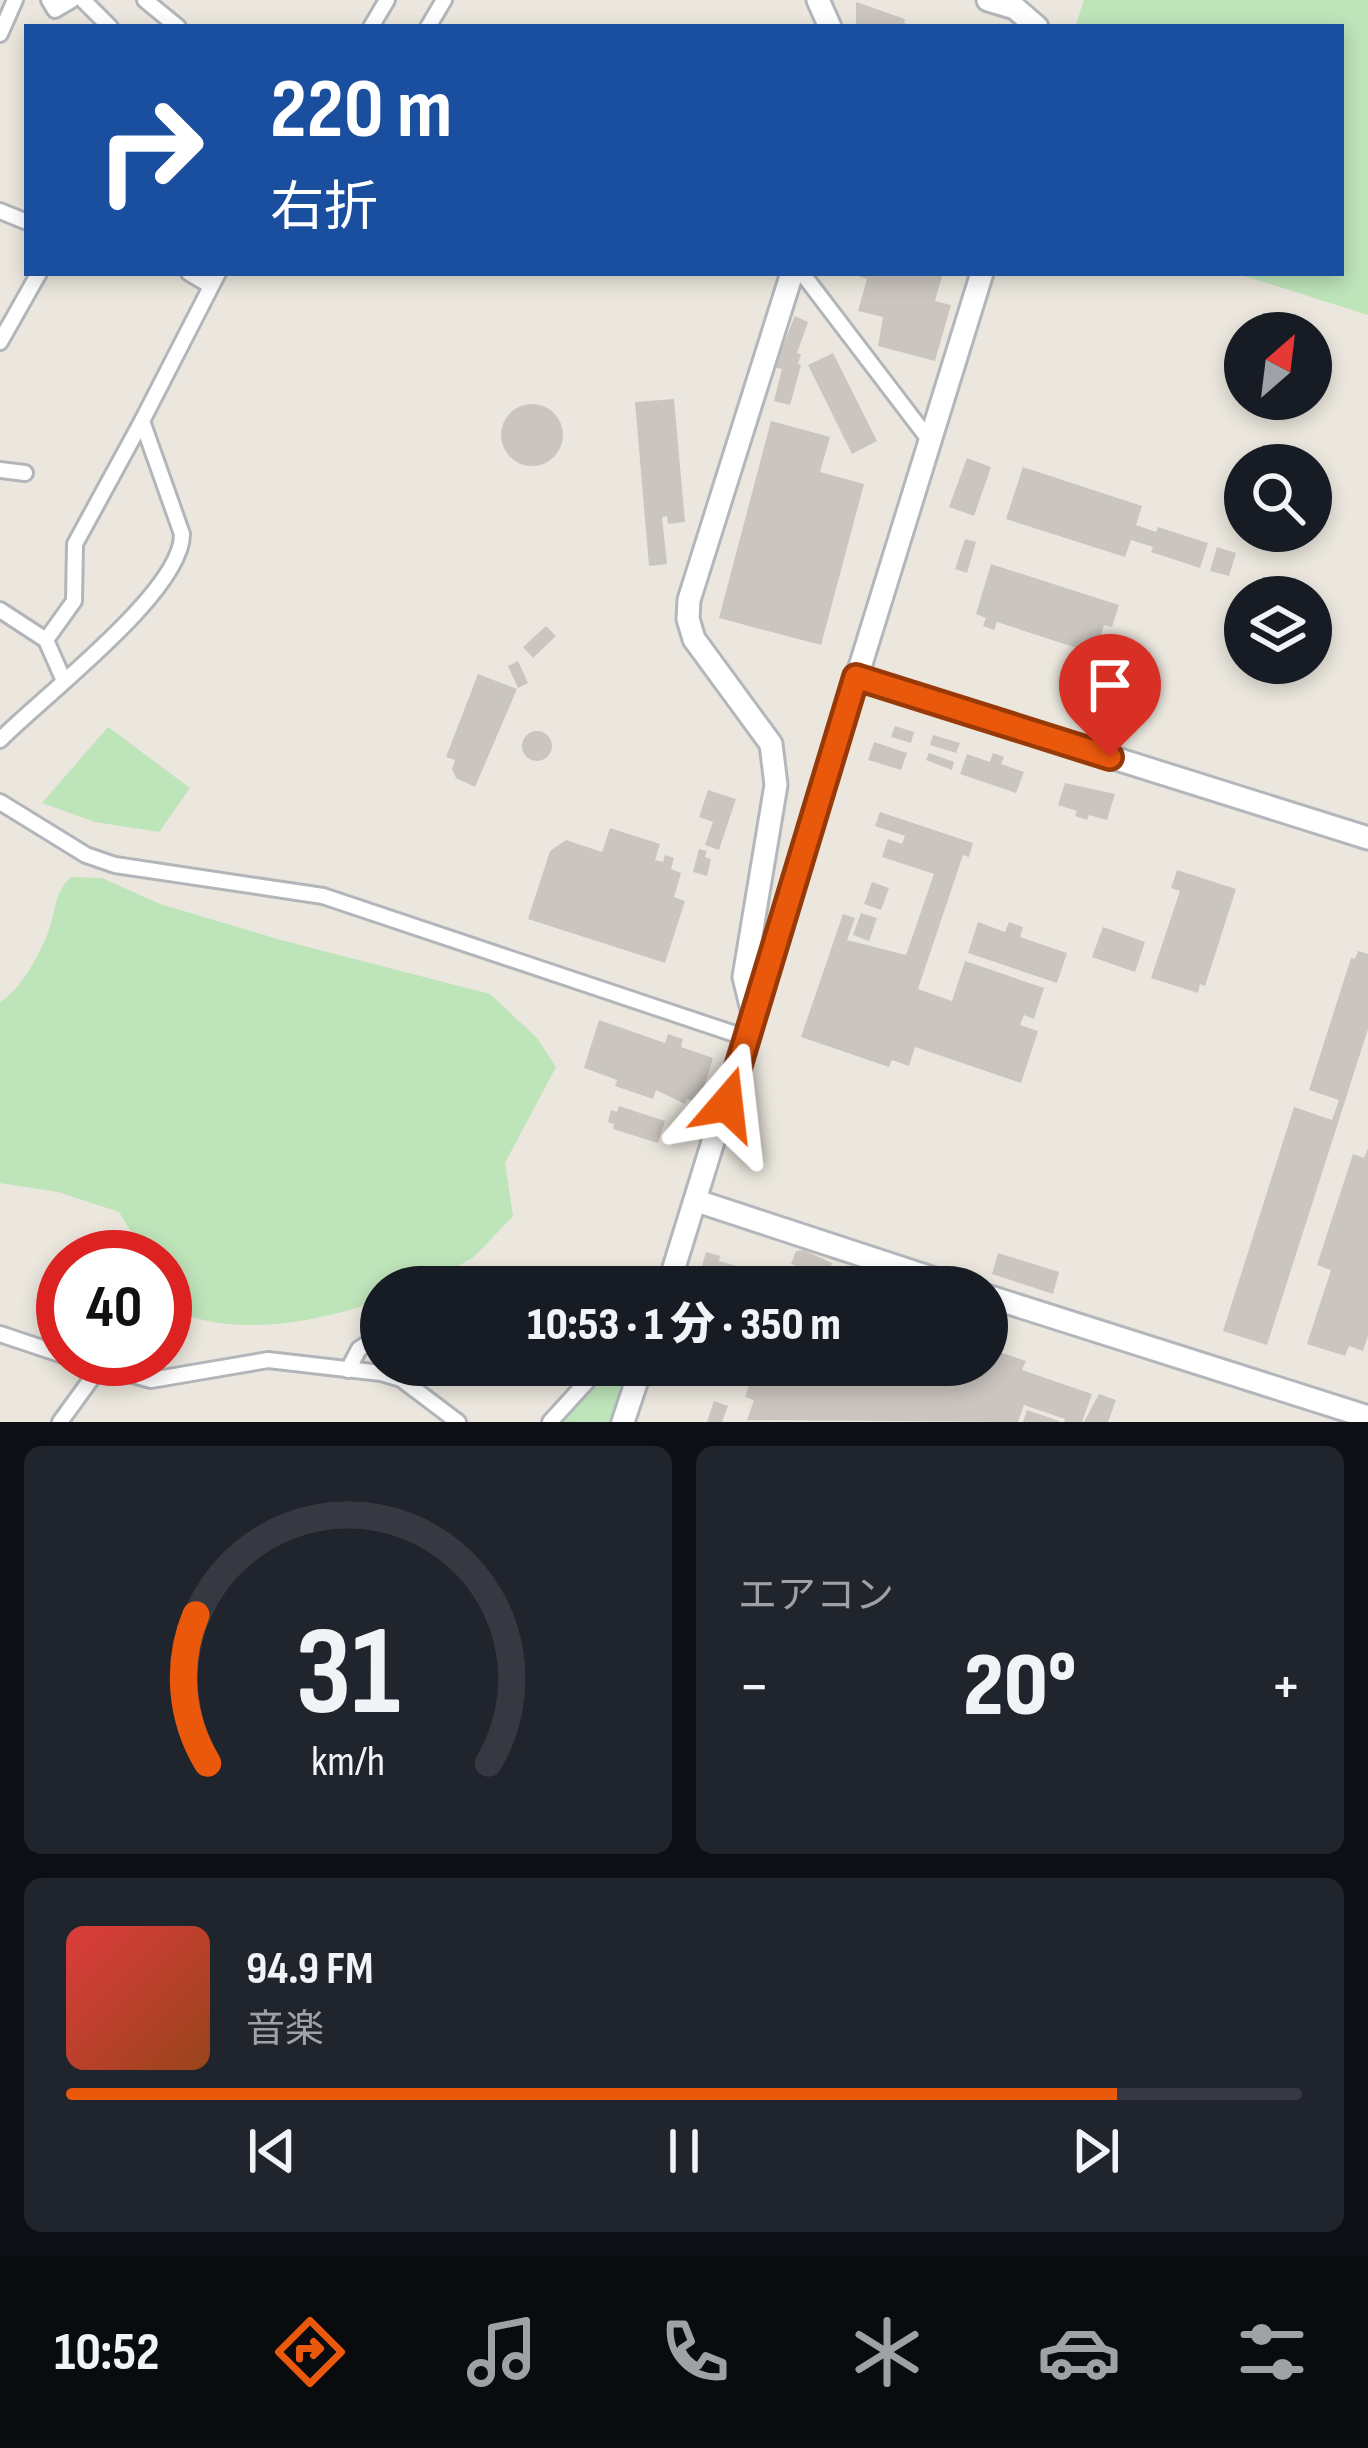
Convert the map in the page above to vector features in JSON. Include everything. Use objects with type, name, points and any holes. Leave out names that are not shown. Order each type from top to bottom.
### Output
[{"type":"street","points":[[0,34],[15,0]]},
{"type":"street","points":[[52,5],[72,0]]},
{"type":"street","points":[[82,0],[107,24]]},
{"type":"street","points":[[145,0],[174,24]]},
{"type":"street","points":[[988,0],[1015,8],[1034,24]]},
{"type":"street","points":[[0,342],[37,276]]},
{"type":"street","points":[[751,1028],[744,977],[776,785],[772,744],[694,639],[689,600],[791,276]]},
{"type":"street","points":[[804,276],[929,441]]},
{"type":"street","points":[[675,1266],[981,276]]},
{"type":"street","points":[[46,640],[74,601],[75,544],[215,279]]},
{"type":"street","points":[[0,740],[136,611],[181,551],[182,534],[142,421]]},
{"type":"street","points":[[0,470],[25,473]]},
{"type":"street","points":[[0,610],[46,640],[64,681]]},
{"type":"street","points":[[856,677],[1368,838]]},
{"type":"street","points":[[0,802],[86,855],[115,865],[323,896],[751,1028]]},
{"type":"street","points":[[697,1201],[895,1266]]},
{"type":"street","points":[[1008,1303],[1368,1418]]},
{"type":"street","points":[[0,1334],[36,1346]]},
{"type":"street","points":[[348,1370],[360,1348]]},
{"type":"street","points":[[192,1373],[268,1360],[382,1373],[401,1379],[458,1422]]},
{"type":"street","points":[[60,1422],[86,1386]]},
{"type":"street","points":[[550,1422],[583,1386]]},
{"type":"street","points":[[622,1422],[635,1386]]},
{"type":"green space","points":[[1084,0],[1368,0],[1368,315],[1244,276],[1344,276],[1344,24],[1076,24]]},
{"type":"green space","points":[[108,727],[190,788],[159,832],[95,822],[42,803]]},
{"type":"green space","points":[[71,877],[102,878],[160,904],[490,994],[537,1038],[556,1067],[505,1163],[513,1216],[474,1257],[458,1266],[360,1266],[360,1306],[301,1321],[245,1325],[192,1317],[192,1230],[130,1230],[119,1212],[58,1192],[0,1183],[0,1002],[35,960]]},
{"type":"green space","points":[[589,1386],[621,1386],[610,1422],[556,1422]]},
{"type":"building","points":[[856,2],[905,19],[906,24],[856,24]]},
{"type":"building","points":[[858,276],[942,276],[935,301],[951,305],[935,361],[878,346],[883,317],[858,311],[867,279]]},
{"type":"building","points":[[795,316],[808,322],[797,353],[801,365],[790,405],[774,401],[782,369],[774,367]]},
{"type":"building","points":[[833,353],[877,441],[852,454],[808,365]]},
{"type":"building","points":[[674,399],[685,522],[668,524],[667,516],[662,517],[667,564],[649,566],[635,402]]},
{"type":"building","points":[[532,404],[554,413],[563,435],[554,457],[532,466],[510,457],[501,435],[510,413]]},
{"type":"building","points":[[771,421],[830,437],[820,472],[864,484],[821,645],[719,618]]},
{"type":"building","points":[[967,458],[991,467],[974,516],[949,507]]},
{"type":"building","points":[[1023,467],[1142,506],[1136,525],[1208,543],[1200,568],[1131,540],[1125,557],[1006,519]]},
{"type":"building","points":[[965,539],[976,542],[967,573],[955,569]]},
{"type":"building","points":[[1217,547],[1236,553],[1229,576],[1210,571]]},
{"type":"building","points":[[991,564],[1119,605],[1112,627],[1104,625],[1095,654],[997,622],[994,630],[983,626],[986,618],[976,614]]},
{"type":"building","points":[[546,626],[556,636],[533,658],[523,647]]},
{"type":"building","points":[[518,661],[528,683],[518,688],[508,666]]},
{"type":"building","points":[[478,674],[517,689],[475,787],[456,778],[455,760],[446,757]]},
{"type":"building","points":[[895,726],[914,732],[911,743],[891,737]]},
{"type":"building","points":[[537,731],[548,735],[552,746],[548,757],[537,761],[526,757],[522,746],[526,735]]},
{"type":"building","points":[[933,735],[960,743],[956,753],[930,745]]},
{"type":"building","points":[[874,742],[907,753],[901,770],[868,760]]},
{"type":"building","points":[[929,753],[954,762],[952,770],[926,760]]},
{"type":"building","points":[[993,753],[1004,757],[1001,764],[1024,772],[1016,793],[960,774],[967,754],[990,762]]},
{"type":"building","points":[[1065,783],[1115,794],[1107,820],[1089,815],[1087,820],[1058,805]]},
{"type":"building","points":[[708,790],[736,799],[719,850],[705,845],[713,822],[699,817]]},
{"type":"building","points":[[880,812],[973,843],[969,857],[963,855],[918,989],[952,1001],[965,961],[1044,988],[1034,1019],[1024,1015],[1020,1025],[1038,1031],[1021,1083],[915,1047],[909,1066],[892,1060],[889,1067],[801,1037],[843,914],[855,918],[847,940],[906,955],[934,874],[882,857],[888,839],[902,844],[905,836],[875,826]]},
{"type":"building","points":[[610,828],[660,844],[655,860],[663,862],[665,855],[674,858],[671,869],[681,873],[674,897],[685,901],[665,963],[528,919],[550,851],[566,840],[602,852]]},
{"type":"building","points":[[699,849],[711,859],[707,876],[693,872]]},
{"type":"building","points":[[1177,870],[1236,889],[1205,986],[1200,984],[1198,993],[1151,978],[1180,891],[1171,888]]},
{"type":"building","points":[[872,882],[889,888],[881,910],[864,904]]},
{"type":"building","points":[[861,913],[877,918],[869,941],[853,935]]},
{"type":"building","points":[[978,922],[1005,932],[1009,922],[1023,927],[1020,937],[1067,953],[1057,983],[968,953]]},
{"type":"building","points":[[1103,927],[1145,942],[1135,972],[1092,957]]},
{"type":"building","points":[[1358,951],[1368,954],[1368,1029],[1267,1345],[1223,1331],[1294,1107],[1332,1120],[1339,1100],[1309,1090],[1351,958]]},
{"type":"building","points":[[599,1020],[665,1043],[668,1034],[683,1039],[681,1047],[713,1058],[699,1103],[687,1099],[685,1104],[656,1090],[653,1099],[615,1086],[617,1080],[584,1068]]},
{"type":"building","points":[[619,1106],[665,1121],[658,1143],[613,1129],[614,1124],[608,1122],[611,1110],[617,1112]]},
{"type":"building","points":[[1368,1148],[1368,1336],[1363,1351],[1349,1346],[1345,1356],[1307,1344],[1331,1270],[1317,1265],[1353,1154],[1364,1158]]},
{"type":"building","points":[[804,1250],[831,1266],[791,1264],[796,1251]]},
{"type":"building","points":[[706,1252],[737,1266],[702,1266]]},
{"type":"building","points":[[998,1253],[1059,1272],[1053,1294],[1008,1279],[1008,1266],[994,1266]]},
{"type":"building","points":[[1008,1355],[1026,1361],[1022,1370],[1092,1394],[1082,1422],[1064,1422],[1024,1405],[1018,1422],[747,1420],[754,1400],[745,1397],[749,1386],[1008,1386]]},
{"type":"building","points":[[1099,1394],[1116,1400],[1108,1422],[1084,1422]]},
{"type":"building","points":[[714,1401],[728,1406],[722,1422],[707,1422]]},
{"type":"building","points":[[1027,1410],[1059,1421],[1059,1422],[1023,1422]]},
{"type":"route","points":[[727,1104],[856,677],[1110,757]]}]
